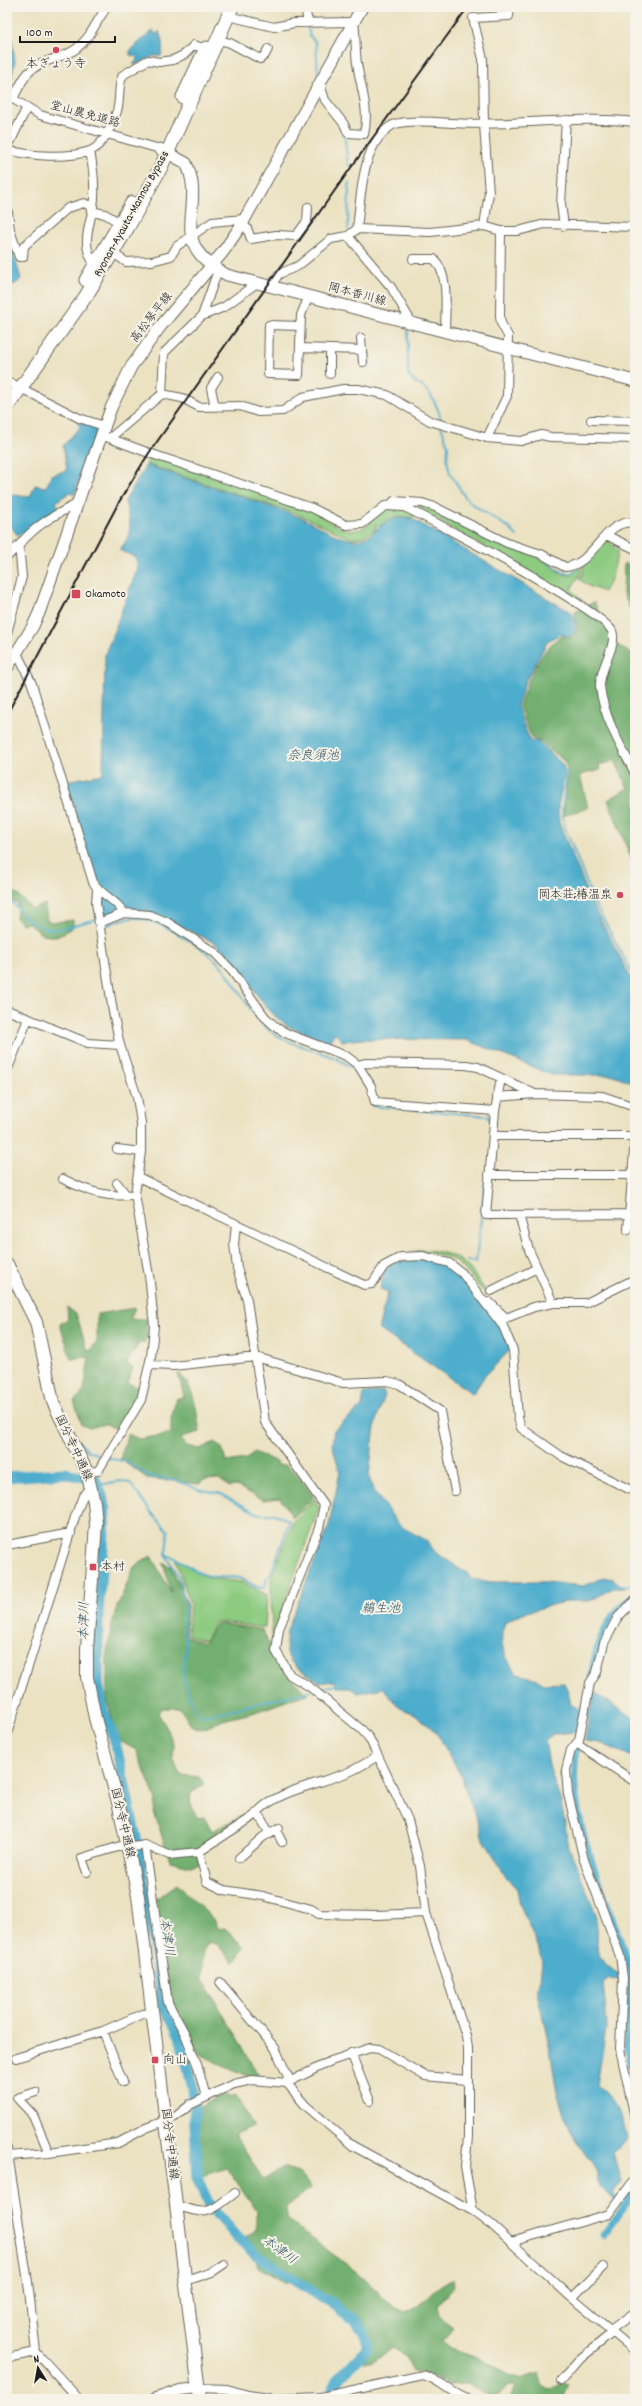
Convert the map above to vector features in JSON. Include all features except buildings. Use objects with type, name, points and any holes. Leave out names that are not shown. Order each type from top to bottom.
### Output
[{"type":"highway","name":"Ryonan-Ayauta-Mannou Bypass","points":[[7,407],[12,387],[79,291],[163,151],[219,40],[228,10]]},
{"type":"highway","name":"Ryonan-Ayauta-Mannou Bypass","points":[[12,387],[86,296],[112,253],[161,167],[163,151],[206,49],[228,10]]},
{"type":"main road","name":"高松琴平線","points":[[7,668],[17,653],[39,612],[77,504],[131,367],[160,327],[215,268],[243,222],[362,7]]},
{"type":"main road","name":"岡本香川線","points":[[163,151],[184,161],[189,170],[193,189],[190,222],[192,237],[198,250],[215,268],[227,275],[635,381]]},
{"type":"main road","name":"国分寺中通線","points":[[7,1264],[36,1322],[56,1410],[89,1478],[96,1524],[87,1650],[87,1677],[95,1718],[130,1847],[138,1896],[199,2393]]},
{"type":"street","points":[[10,99],[29,70],[36,64],[68,54],[76,49],[94,30],[99,17],[107,7]]},
{"type":"street","points":[[305,7],[308,23]]},
{"type":"street","points":[[484,226],[489,193],[484,125],[483,59],[473,18],[509,16],[510,7]]},
{"type":"street","points":[[228,10],[274,27],[308,23],[354,22],[357,63],[365,102],[366,124],[364,134],[348,133],[341,120],[326,100],[320,84]]},
{"type":"street","points":[[27,107],[7,149],[30,156],[90,151],[99,145],[107,133],[118,110],[119,86],[123,75],[148,60],[159,62],[173,60],[185,54],[194,45],[206,49],[219,40],[230,43],[260,59],[265,55],[268,49]]},
{"type":"street","name":"堂山農免道路","points":[[10,99],[40,115],[107,133],[163,151]]},
{"type":"street","points":[[357,229],[366,159],[390,126],[397,123],[437,122],[484,125],[600,119],[635,122]]},
{"type":"street","points":[[564,226],[561,204],[566,120]]},
{"type":"street","points":[[90,151],[95,184],[94,206],[91,211],[86,234],[90,258],[95,265]]},
{"type":"street","points":[[7,197],[10,230],[19,257],[23,257],[24,246],[68,208],[84,203],[90,206],[91,211]]},
{"type":"street","points":[[112,253],[126,262],[152,261],[171,256],[177,246],[212,222],[243,222],[251,239],[276,235],[296,236],[307,221],[308,207]]},
{"type":"street","points":[[91,211],[106,214],[120,223]]},
{"type":"street","points":[[270,287],[279,274],[298,266],[331,239],[348,236],[357,229],[430,232],[484,226],[501,231],[518,231],[545,224],[564,226],[635,227]]},
{"type":"street","points":[[487,438],[507,396],[506,348],[508,336],[501,323],[500,317],[501,231]]},
{"type":"street","points":[[348,236],[391,287],[410,322]]},
{"type":"street","points":[[413,259],[434,259],[441,266],[445,297],[445,332]]},
{"type":"street","points":[[202,316],[215,268]]},
{"type":"street","points":[[162,394],[164,353],[202,316],[224,307],[257,283]]},
{"type":"street","points":[[300,326],[269,325],[268,374],[299,376],[301,315],[309,296]]},
{"type":"street","points":[[361,338],[362,362]]},
{"type":"street","points":[[300,348],[330,351],[361,350]]},
{"type":"street","points":[[330,351],[330,374]]},
{"type":"street","points":[[215,407],[211,388],[218,377]]},
{"type":"street","points":[[12,387],[79,418],[105,433],[312,508],[346,525],[362,524],[385,506],[390,505],[404,507],[422,515],[573,601],[606,623],[612,632],[613,640],[601,673],[602,698],[618,740],[635,773]]},
{"type":"street","points":[[105,433],[162,394],[182,398],[198,407],[240,406],[258,412],[283,411],[303,397],[343,389],[358,389],[387,396],[430,421],[487,438],[521,441],[541,434],[551,437],[635,439]]},
{"type":"street","points":[[592,420],[635,421]]},
{"type":"street","points":[[390,505],[394,500],[422,502],[507,543],[541,554],[565,567],[581,562],[606,535],[619,524],[635,523]]},
{"type":"street","points":[[7,557],[32,529],[50,517],[77,504]]},
{"type":"street","points":[[606,535],[635,549]]},
{"type":"street","points":[[7,633],[22,577],[19,545]]},
{"type":"street","points":[[17,653],[32,684],[77,835],[100,891],[122,909],[150,915],[167,922],[214,952],[232,971],[265,1017],[277,1028],[288,1034],[346,1056],[358,1065],[371,1086],[375,1102],[495,1111]]},
{"type":"street","points":[[7,1734],[89,1478],[98,1471],[107,1458],[139,1404],[149,1365],[153,1337],[153,1314],[150,1282],[135,1194],[141,1152],[142,1123],[137,1097],[120,1045],[113,1012],[95,897],[100,891]]},
{"type":"street","points":[[99,923],[122,909]]},
{"type":"street","points":[[7,1010],[88,1043],[120,1045]]},
{"type":"street","points":[[7,1071],[28,1019]]},
{"type":"street","points":[[358,1065],[365,1063],[466,1065],[478,1068],[535,1094]]},
{"type":"street","points":[[501,1078],[495,1111],[486,1215],[629,1214]]},
{"type":"street","points":[[497,1097],[535,1094],[602,1096],[635,1107]]},
{"type":"street","points":[[493,1136],[635,1136]]},
{"type":"street","points":[[628,1230],[635,1139]]},
{"type":"street","points":[[117,1149],[141,1152]]},
{"type":"street","points":[[489,1175],[632,1175]]},
{"type":"street","points":[[138,1177],[364,1285],[372,1284],[384,1266],[394,1259],[409,1256],[423,1256],[455,1267],[503,1326],[511,1344],[518,1417],[521,1428],[561,1456],[635,1492]]},
{"type":"street","points":[[63,1179],[96,1194],[135,1194]]},
{"type":"street","points":[[117,1183],[126,1195]]},
{"type":"street","points":[[519,1215],[529,1250],[552,1303]]},
{"type":"street","points":[[236,1224],[234,1244],[237,1268],[247,1300],[265,1422],[324,1505],[319,1528],[279,1629],[276,1644],[277,1656],[286,1671],[313,1690],[362,1730],[369,1738],[408,1820],[420,1866],[426,1913],[466,2036],[468,2048],[468,2137],[465,2167],[473,2211]]},
{"type":"street","points":[[491,1291],[538,1268]]},
{"type":"street","points":[[479,1295],[484,1297],[506,1318],[534,1307],[552,1303],[586,1302],[635,1280]]},
{"type":"street","points":[[149,1365],[173,1366],[256,1357],[343,1383],[387,1381],[400,1384],[430,1402],[440,1411],[443,1418],[455,1490]]},
{"type":"street","points":[[7,1545],[71,1533]]},
{"type":"street","points":[[635,1600],[618,1617],[604,1642],[597,1672],[590,1683],[579,1742],[571,1750],[566,1770],[568,1794],[584,1860],[615,1937],[621,1961],[623,1978],[620,2049],[635,2118]]},
{"type":"street","points":[[579,1742],[635,1782]]},
{"type":"street","points":[[87,1872],[82,1858],[130,1847],[143,1845],[169,1855],[199,1852],[257,1812],[290,1792],[351,1771],[378,1756]]},
{"type":"street","points":[[257,1812],[275,1831],[282,1842]]},
{"type":"street","points":[[239,1858],[275,1831]]},
{"type":"street","points":[[143,1845],[168,2003],[185,2034],[197,2064],[206,2097]]},
{"type":"street","points":[[199,1852],[207,1882],[224,1890],[263,1896],[311,1909],[319,1914],[376,1915],[426,1913]]},
{"type":"street","points":[[220,1982],[275,2048],[289,2082],[305,2105],[353,2146],[473,2211],[511,2242],[572,2298],[635,2351]]},
{"type":"street","points":[[16,2058],[103,2031],[142,2014],[153,2012]]},
{"type":"street","points":[[103,2031],[123,2082]]},
{"type":"street","points":[[79,2399],[36,2352],[28,2282],[7,2153],[49,2153],[118,2143],[146,2128],[166,2121],[206,2097],[245,2081],[289,2082],[351,2053],[366,2048],[379,2049],[425,2076],[467,2080]]},
{"type":"street","points":[[351,2053],[370,2101]]},
{"type":"street","points":[[36,2092],[17,2098],[33,2115],[49,2153]]},
{"type":"street","points":[[511,2242],[609,2214],[635,2179]]},
{"type":"street","points":[[176,2205],[197,2213],[213,2209],[235,2193]]},
{"type":"street","points":[[186,2280],[212,2272],[224,2264]]},
{"type":"street","points":[[572,2298],[603,2267]]},
{"type":"street","points":[[561,2381],[581,2358],[635,2312]]},
{"type":"street","points":[[7,2358],[36,2352]]},
{"type":"street","points":[[154,2399],[180,2390],[199,2393],[227,2389],[248,2395],[275,2399],[321,2398],[330,2394],[423,2374],[435,2378],[460,2397],[468,2399]]},
{"type":"green space","points":[[151,456],[313,510],[331,522],[346,529],[360,529],[366,526],[385,509],[400,508],[415,515],[413,518],[399,516],[391,518],[380,526],[376,524],[376,529],[363,537],[352,539],[297,514],[146,464]]},
{"type":"green space","points":[[406,505],[425,505],[503,545],[540,557],[562,574],[571,575],[580,568],[582,571],[571,589],[585,603],[415,508]]},
{"type":"green space","points":[[607,539],[618,551],[612,577],[604,592],[589,586],[579,579],[584,572],[582,565]]},
{"type":"green space","points":[[624,563],[635,568],[635,620],[623,593]]},
{"type":"green space","points":[[594,602],[615,643],[631,654],[635,643],[635,863],[633,863],[608,800],[628,788],[615,761],[599,765],[600,770],[580,775],[588,808],[563,816],[568,773],[565,762],[540,741],[532,739],[519,706],[530,677],[540,658],[553,642],[561,636],[573,638],[577,627],[575,612]]},
{"type":"green space","points":[[7,884],[32,909],[45,904],[47,921],[54,922],[73,920],[73,927],[57,937],[42,935],[29,923],[22,924],[16,918],[18,904],[7,897]]},
{"type":"green space","points":[[423,1250],[447,1254],[463,1262],[488,1295],[458,1263],[453,1260],[435,1254],[410,1252]]},
{"type":"green space","points":[[67,1307],[76,1314],[87,1349],[90,1351],[97,1341],[97,1314],[135,1308],[130,1319],[146,1319],[147,1335],[145,1342],[139,1343],[127,1363],[133,1368],[128,1383],[139,1388],[136,1405],[117,1429],[105,1424],[89,1428],[82,1425],[74,1401],[84,1391],[89,1357],[71,1359],[60,1324],[68,1319]]},
{"type":"green space","points":[[178,1373],[184,1379],[192,1392],[200,1432],[181,1437],[184,1445],[199,1449],[215,1442],[222,1448],[226,1462],[246,1459],[254,1452],[277,1462],[276,1465],[286,1465],[296,1473],[314,1497],[293,1518],[280,1498],[263,1500],[237,1486],[229,1487],[219,1479],[204,1480],[199,1484],[147,1478],[120,1459],[128,1434],[139,1439],[171,1434],[171,1419],[176,1399],[184,1396]]},
{"type":"green space","points":[[315,1498],[319,1508],[273,1633],[272,1643],[271,1578],[293,1522]]},
{"type":"green space","points":[[151,1556],[171,1592],[163,1562],[171,1567],[187,1603],[186,1636],[204,1643],[217,1623],[263,1630],[280,1665],[307,1694],[252,1713],[223,1720],[203,1729],[192,1726],[180,1708],[162,1708],[158,1713],[168,1730],[174,1746],[173,1757],[180,1775],[199,1777],[205,1784],[191,1793],[190,1801],[197,1818],[204,1817],[212,1831],[244,1815],[234,1826],[198,1850],[199,1864],[190,1866],[170,1861],[154,1812],[156,1799],[136,1750],[118,1740],[107,1700],[107,1651],[115,1612],[134,1567]]},
{"type":"green space","points":[[175,1558],[208,1578],[242,1582],[267,1595],[265,1628],[216,1621],[205,1641],[188,1635],[190,1603]]},
{"type":"green space","points":[[177,1884],[214,1920],[219,1929],[225,1928],[244,1947],[234,1963],[215,1942],[208,1943],[203,1951],[202,1978],[260,2078],[252,2078],[201,2055],[171,2003],[156,1899]]},
{"type":"green space","points":[[222,2095],[236,2097],[254,2126],[234,2134],[263,2179],[284,2167],[301,2175],[311,2188],[286,2207],[286,2219],[358,2273],[394,2307],[405,2312],[420,2304],[441,2285],[454,2279],[455,2285],[437,2306],[439,2316],[454,2327],[442,2341],[451,2348],[477,2357],[508,2375],[524,2379],[539,2374],[542,2383],[549,2390],[562,2383],[569,2385],[563,2399],[510,2399],[515,2385],[509,2385],[502,2393],[494,2398],[467,2384],[450,2385],[437,2378],[413,2371],[406,2356],[393,2348],[372,2362],[363,2362],[370,2350],[362,2330],[324,2303],[295,2278],[286,2283],[258,2267],[255,2256],[244,2239],[254,2232],[257,2211],[227,2168],[201,2176],[198,2107]]},
{"type":"water","points":[[154,31],[154,34],[157,34],[159,31],[161,37],[161,56],[154,56],[135,65],[133,64],[137,61],[136,56],[130,55],[130,51],[148,34]]},
{"type":"water","points":[[7,34],[11,34],[15,61],[9,90],[7,92]]},
{"type":"water","points":[[7,230],[21,279],[17,283],[9,286],[7,282]]},
{"type":"water","points":[[77,421],[94,425],[97,429],[74,495],[70,492],[56,502],[59,509],[44,516],[18,536],[8,522],[7,498],[14,495],[30,497],[35,485],[46,487],[52,475],[67,470],[63,446],[80,427]]},
{"type":"water","name":"奈良須池","points":[[146,465],[294,515],[346,539],[361,540],[392,519],[413,519],[572,613],[575,619],[575,625],[571,637],[560,634],[548,641],[525,682],[517,706],[530,741],[539,742],[563,765],[565,773],[558,806],[559,823],[593,906],[635,986],[635,1083],[613,1075],[552,1075],[467,1040],[362,1039],[342,1041],[335,1033],[329,1042],[287,1026],[269,1011],[230,958],[215,943],[164,918],[130,908],[122,903],[109,917],[104,918],[101,899],[106,891],[93,873],[66,781],[103,774],[105,655],[138,567],[135,557],[119,550],[128,538],[130,527],[125,501]]},
{"type":"water","points":[[422,1259],[444,1264],[455,1271],[504,1332],[510,1350],[484,1377],[473,1394],[380,1330],[379,1325],[388,1292],[380,1289],[384,1270],[396,1262]]},
{"type":"water","name":"鵜生池","points":[[383,1391],[385,1395],[376,1421],[369,1476],[373,1490],[400,1526],[426,1540],[436,1553],[469,1574],[470,1578],[491,1582],[546,1582],[584,1586],[604,1577],[613,1579],[625,1588],[613,1588],[590,1601],[567,1601],[523,1613],[506,1621],[502,1635],[503,1649],[517,1674],[538,1679],[543,1684],[564,1683],[568,1691],[571,1705],[579,1708],[579,1710],[591,1710],[593,1694],[596,1692],[601,1697],[635,1719],[635,1758],[600,1743],[585,1741],[589,1716],[579,1715],[576,1732],[553,1734],[545,1740],[549,1766],[561,1802],[569,1847],[597,1917],[596,1940],[600,1957],[606,1966],[619,1974],[619,1979],[609,1978],[603,1983],[607,2023],[597,2085],[609,2096],[621,2115],[626,2139],[613,2153],[622,2181],[613,2193],[616,2200],[614,2201],[601,2188],[597,2179],[597,2172],[592,2161],[578,2145],[565,2117],[557,2093],[550,2049],[536,1987],[540,1980],[542,1962],[540,1951],[520,1905],[517,1889],[507,1878],[483,1838],[461,1776],[436,1732],[415,1714],[400,1708],[383,1688],[358,1693],[348,1687],[337,1687],[335,1681],[319,1683],[318,1680],[302,1671],[291,1662],[286,1649],[287,1630],[329,1525],[340,1472],[332,1444],[334,1430],[362,1407],[364,1393]]},
{"type":"waterway","points":[[307,25],[310,36],[316,43],[318,75]]},
{"type":"waterway","points":[[344,133],[348,165]]},
{"type":"waterway","points":[[348,230],[349,183]]},
{"type":"waterway","points":[[408,328],[408,374],[429,393],[438,409],[441,421]]},
{"type":"waterway","points":[[441,426],[448,446],[447,460],[450,473],[465,497],[472,504],[509,528],[517,536]]},
{"type":"waterway","points":[[547,561],[559,570],[567,573],[575,571],[579,568]]},
{"type":"waterway","points":[[565,773],[567,772],[562,809],[564,825],[595,904],[635,979]]},
{"type":"waterway","points":[[7,897],[23,915],[33,923],[42,927],[59,929],[97,919]]},
{"type":"waterway","points":[[103,927],[123,919],[137,918],[147,920],[171,930],[209,954],[225,970],[259,1020],[273,1033],[295,1044],[342,1061],[361,1077]]},
{"type":"waterway","points":[[372,1103],[372,1106],[488,1116],[491,1121]]},
{"type":"waterway","points":[[467,1261],[476,1262],[485,1183]]},
{"type":"waterway","points":[[7,1254],[11,1260]]},
{"type":"waterway","points":[[79,1442],[89,1451],[104,1457]]},
{"type":"waterway","points":[[108,1458],[127,1462],[148,1476],[178,1481],[197,1489],[219,1493],[259,1514],[275,1514],[290,1521],[271,1573],[267,1578],[265,1588],[255,1586],[239,1578],[213,1577],[205,1575],[166,1555]]},
{"type":"waterway","name":"本津川","points":[[7,1477],[64,1473],[95,1479],[104,1501],[105,1520],[98,1612],[98,1682],[103,1711],[115,1741],[136,1838],[163,2004],[180,2036],[193,2088],[198,2180],[208,2203],[237,2237],[255,2254],[338,2308],[356,2321],[364,2332],[368,2343],[366,2350],[337,2380],[333,2388],[333,2399]]},
{"type":"waterway","points":[[99,1485],[120,1481],[130,1483],[151,1512],[168,1531],[166,1555],[179,1578],[185,1604],[183,1619],[186,1645],[183,1679],[195,1711],[202,1716],[208,1715],[310,1691]]},
{"type":"waterway","points":[[622,1586],[627,1587],[635,1582]]},
{"type":"waterway","points":[[591,1676],[596,1652],[604,1630],[617,1611],[635,1594]]},
{"type":"waterway","points":[[318,1689],[337,1685]]},
{"type":"waterway","points":[[577,1749],[574,1776],[577,1803],[583,1831],[591,1860],[629,1968],[631,1981],[626,2046],[635,2086]]},
{"type":"waterway","points":[[603,2235],[635,2192]]},
{"type":"waterway","points":[[631,2222],[635,2216]]},
{"type":"railway","points":[[7,714],[119,502],[149,453],[350,169],[468,7]]},
{"type":"place","name":"本ぎょう寺","points":[[56,50]]},
{"type":"place","name":"Okamoto","points":[[76,594]]},
{"type":"place","name":"岡本荘;椿温泉","points":[[620,895]]},
{"type":"place","name":"本村","points":[[93,1567]]},
{"type":"place","name":"向山","points":[[155,2060]]}]
